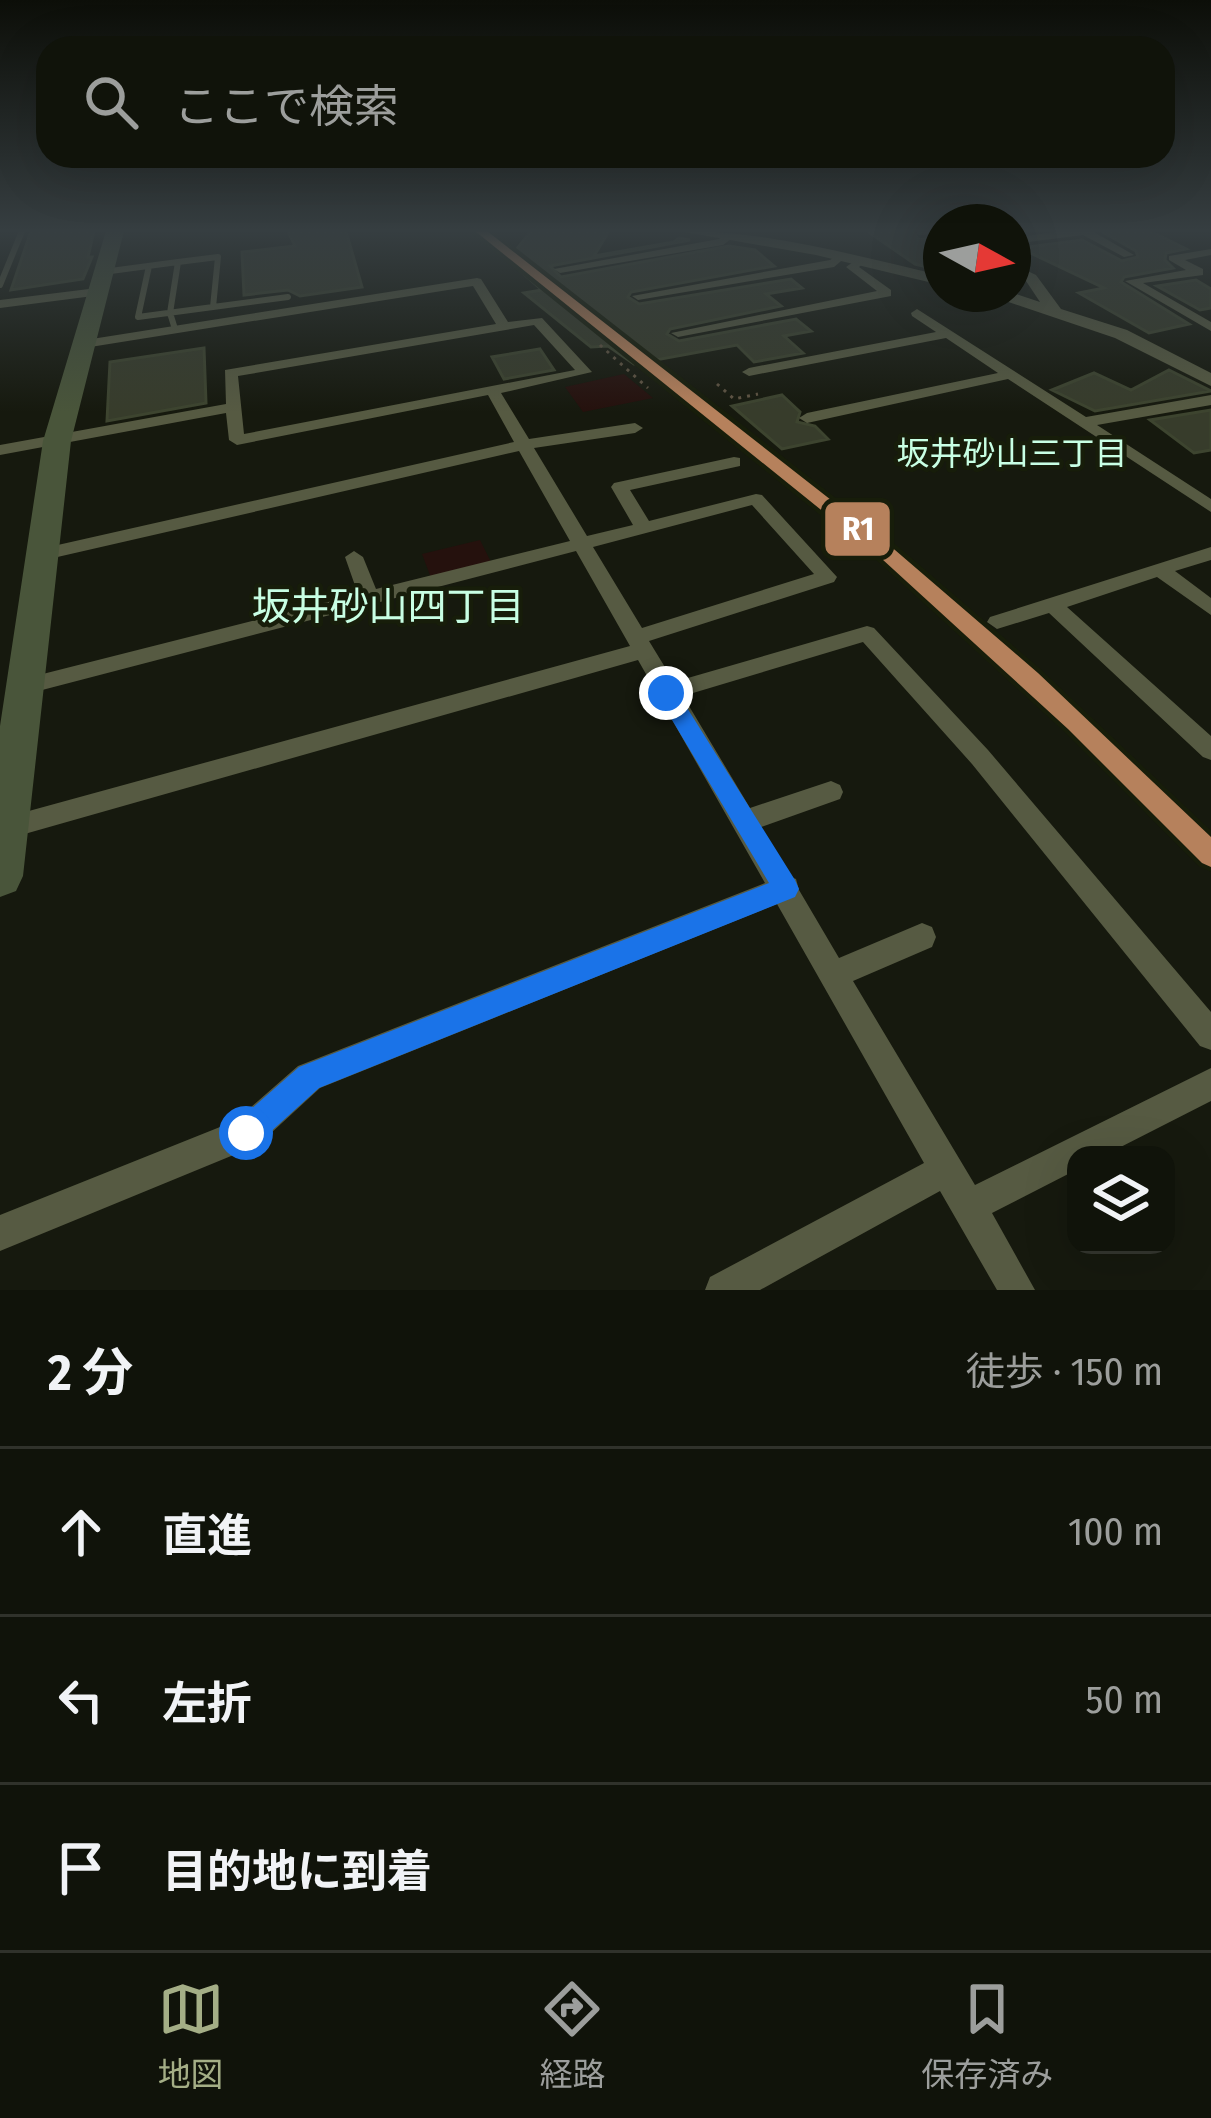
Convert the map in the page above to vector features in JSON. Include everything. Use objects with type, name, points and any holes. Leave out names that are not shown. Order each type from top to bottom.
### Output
[{"type":"main road","points":[[0,876],[14,709],[57,441],[98,291]]},
{"type":"street","points":[[0,304],[58,291]]},
{"type":"street","points":[[84,344],[418,291]]},
{"type":"street","points":[[483,291],[504,327]]},
{"type":"street","points":[[638,296],[666,291]]},
{"type":"street","points":[[678,333],[885,291]]},
{"type":"street","points":[[1144,291],[1211,327]]},
{"type":"street","points":[[1031,308],[1142,347],[1211,380]]},
{"type":"street","points":[[927,318],[1211,507]]},
{"type":"street","points":[[537,321],[585,372],[492,390],[237,440],[230,373],[537,321]]},
{"type":"street","points":[[749,372],[946,334]]},
{"type":"street","points":[[807,418],[1013,374]]},
{"type":"street","points":[[492,390],[1017,1290]]},
{"type":"street","points":[[1086,422],[1211,400]]},
{"type":"street","points":[[0,451],[233,407]]},
{"type":"street","points":[[40,555],[523,445],[635,428]]},
{"type":"street","points":[[644,528],[620,487],[734,463]]},
{"type":"street","points":[[7,828],[638,644],[826,577],[756,500],[370,598],[14,709]]},
{"type":"street","points":[[998,622],[1211,553]]},
{"type":"street","points":[[354,556],[370,598]]},
{"type":"street","points":[[1159,569],[1211,608]]},
{"type":"street","points":[[1052,604],[1211,750]]},
{"type":"street","points":[[666,693],[867,634],[980,757],[1211,1035]]},
{"type":"street","points":[[745,821],[831,792]]},
{"type":"street","points":[[0,1233],[246,1133],[309,1077],[786,889]]},
{"type":"street","points":[[835,974],[922,937]]},
{"type":"street","points":[[969,1206],[1211,1084]]},
{"type":"street","points":[[723,1290],[947,1169]]},
{"type":"lane","points":[[144,291],[138,317],[288,297]]},
{"type":"lane","points":[[173,291],[170,313],[175,329]]},
{"type":"lane","points":[[213,307],[215,291]]},
{"type":"path","points":[[600,345],[648,388]]},
{"type":"path","points":[[717,384],[734,399],[758,394]]},
{"type":"shaded area","points":[[624,374],[653,398],[583,412],[565,387]]},
{"type":"shaded area","points":[[480,540],[491,562],[431,578],[422,554]]},
{"type":"building","points":[[290,291],[333,291],[300,296]]},
{"type":"building","points":[[635,291],[628,297],[639,304],[717,291],[783,291],[766,294],[781,306],[670,329],[667,334],[679,341],[796,319],[811,331],[784,336],[803,353],[754,362],[737,345],[634,364],[608,346],[591,347],[524,293]]},
{"type":"building","points":[[1136,291],[1189,324],[1149,333],[1079,293]]},
{"type":"building","points":[[1166,291],[1211,291],[1211,308],[1200,310]]},
{"type":"building","points":[[204,348],[206,403],[107,421],[110,362]]},
{"type":"building","points":[[540,349],[554,370],[504,379],[492,357]]},
{"type":"building","points":[[1169,370],[1211,391],[1095,411],[1052,390],[1094,373],[1131,390]]},
{"type":"building","points":[[782,395],[800,412],[797,422],[815,426],[828,439],[782,449],[732,406]]},
{"type":"building","points":[[1211,410],[1211,450],[1194,453],[1150,420]]},
{"type":"transit line","name":"R1","points":[[557,291],[888,554],[1076,722],[1211,855]]},
{"type":"district","name":"坂井砂山三丁目","points":[[1012,453]]},
{"type":"district","name":"坂井砂山四丁目","points":[[388,606]]},
{"type":"route","points":[[246,1133],[309,1077],[786,889],[666,693]]}]
